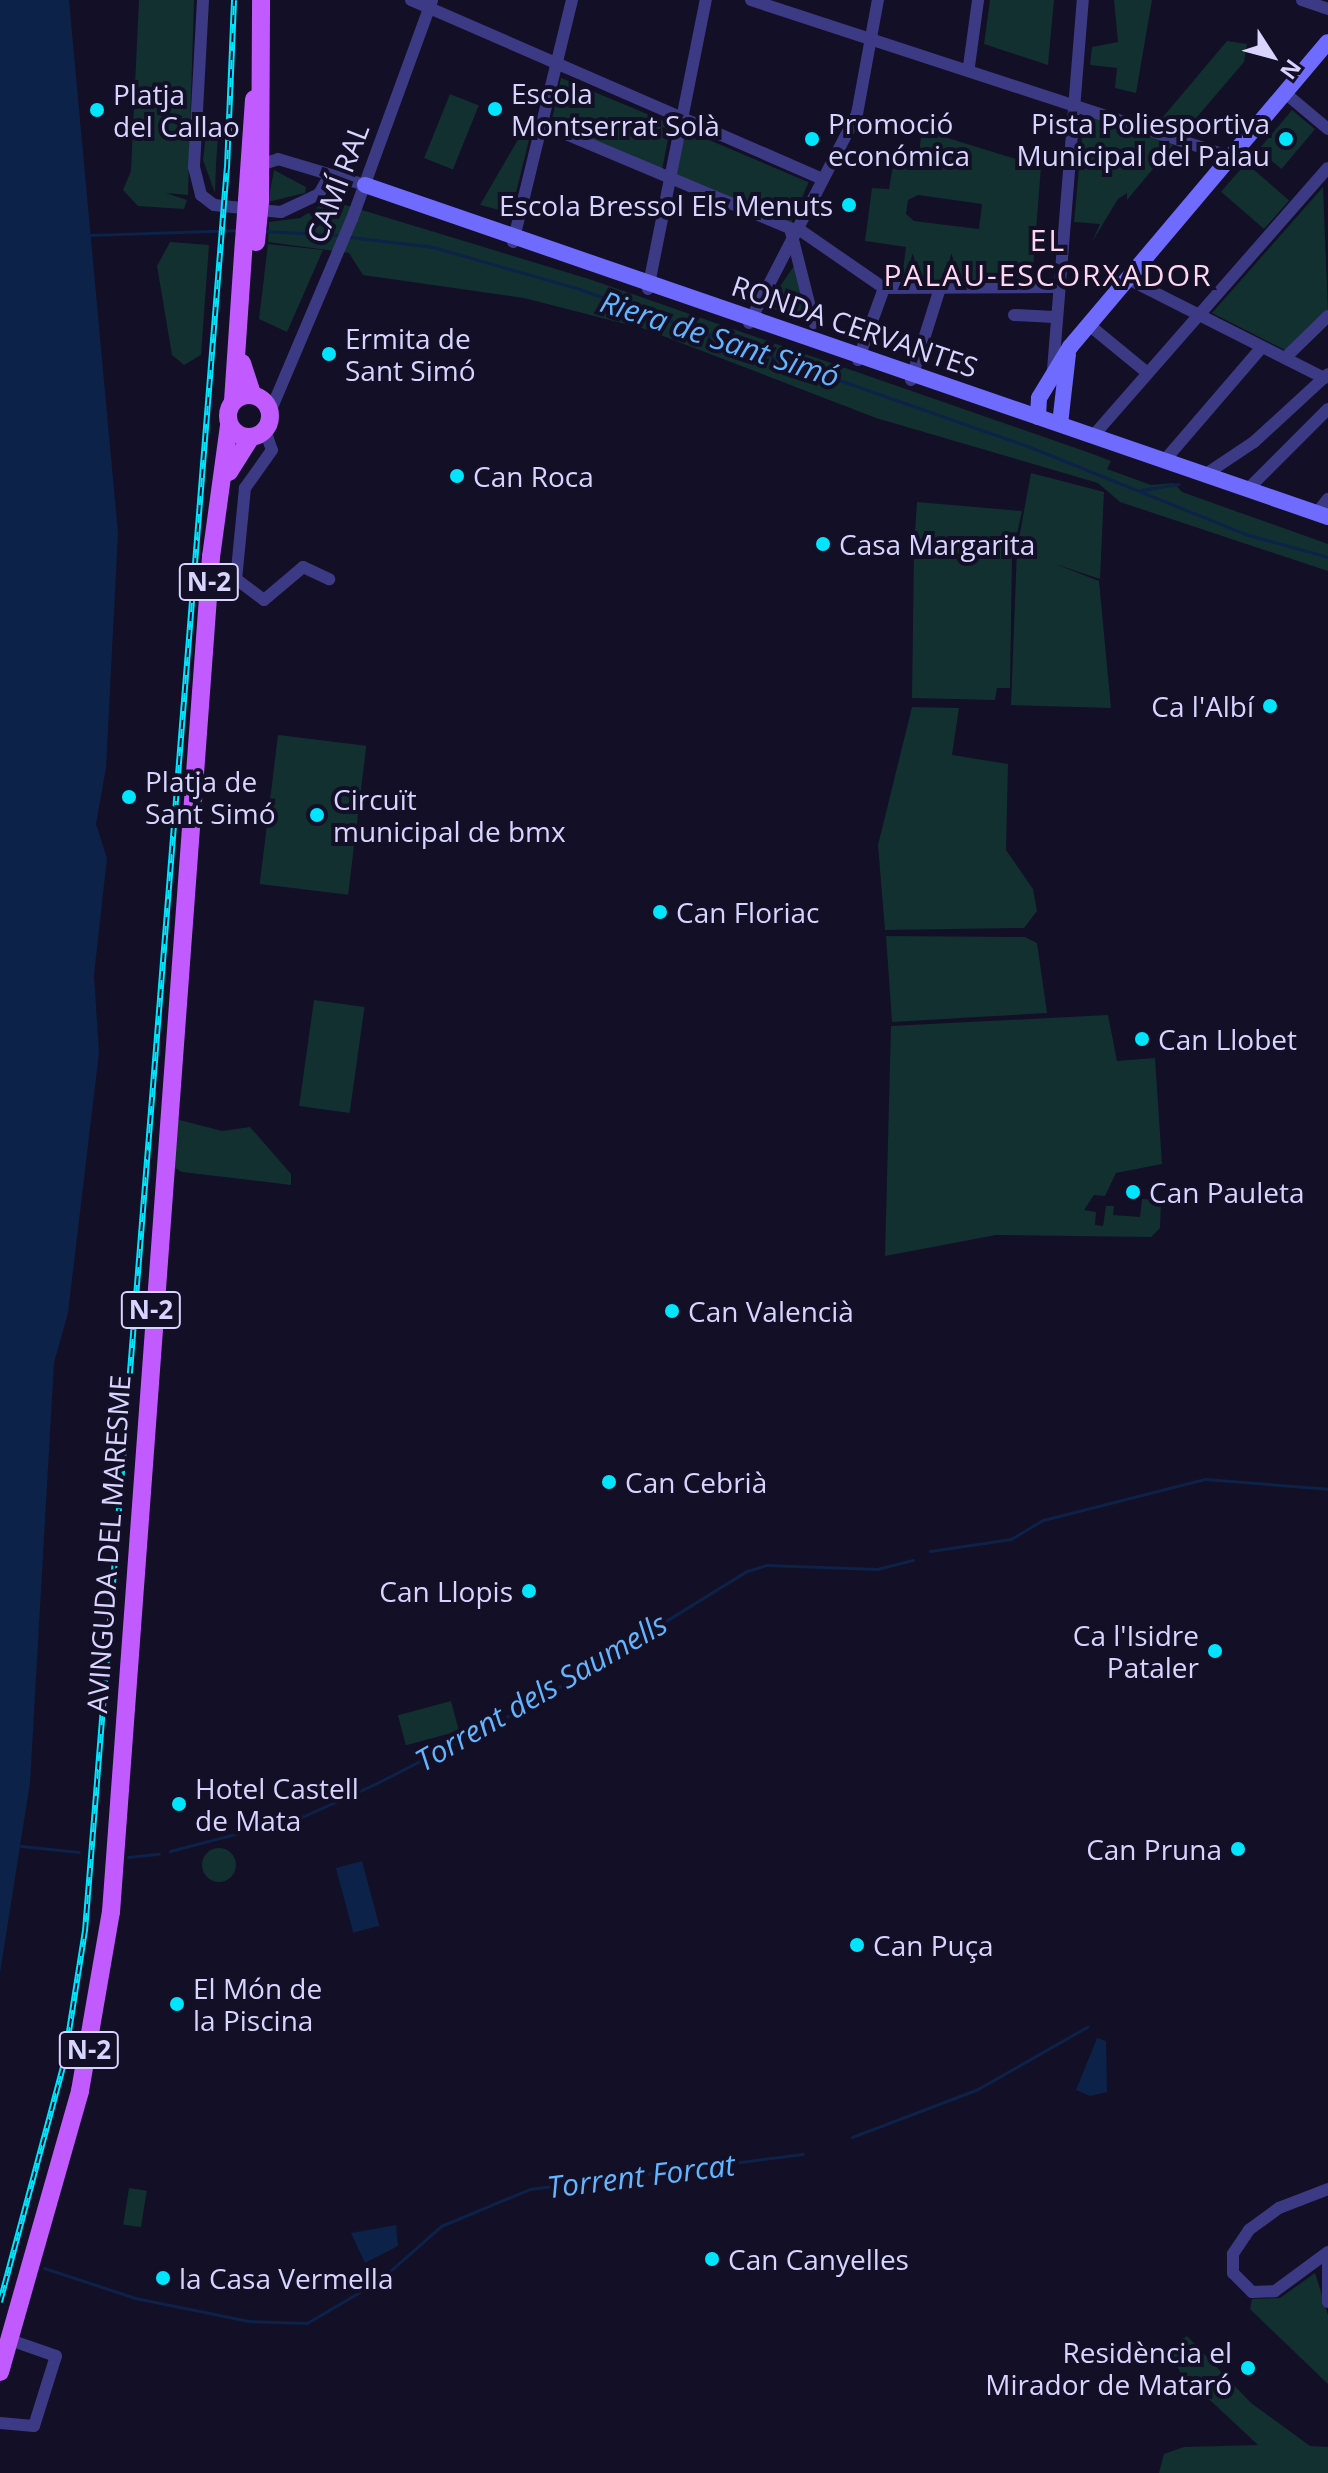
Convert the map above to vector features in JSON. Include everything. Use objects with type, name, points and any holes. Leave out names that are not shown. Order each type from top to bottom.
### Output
[{"type":"main road","points":[[250,0],[254,72],[254,205]]},
{"type":"main road","points":[[259,414],[243,350],[249,242],[264,157],[261,0]]},
{"type":"main road","points":[[254,72],[264,157]]},
{"type":"main road","name":"AVINGUDA DEL MARESME","points":[[0,2372],[80,2091],[111,1912],[147,1355],[199,741],[213,522],[233,401],[240,298],[249,242]]},
{"type":"main road","points":[[233,401],[259,414]]},
{"type":"main road","points":[[229,425],[259,414]]},
{"type":"main road","name":"AVINGUDA DEL MARESME","points":[[199,741],[231,463],[259,414]]},
{"type":"street","points":[[203,0],[194,167],[201,195],[214,205],[300,205],[330,175]]},
{"type":"street","points":[[411,0],[430,5],[556,66],[822,179]]},
{"type":"street","points":[[514,239],[572,0]]},
{"type":"street","points":[[649,285],[706,0]]},
{"type":"street","points":[[751,0],[969,66],[1231,157]]},
{"type":"street","points":[[750,320],[857,114],[878,0]]},
{"type":"street","points":[[969,66],[978,0]]},
{"type":"street","points":[[1038,417],[1053,370],[1056,287],[1083,0]]},
{"type":"street","points":[[1302,0],[1328,9]]},
{"type":"street","name":"CAMÍ RAL","points":[[259,414],[281,381],[352,219],[430,5]]},
{"type":"street","points":[[1013,408],[1053,370],[1328,42]]},
{"type":"street","points":[[1285,93],[1328,129]]},
{"type":"street","points":[[542,124],[790,228],[884,288],[1056,287]]},
{"type":"street","points":[[264,157],[365,185]]},
{"type":"street","points":[[1093,436],[1145,371],[1328,168]]},
{"type":"street","name":"RONDA CERVANTES","points":[[365,185],[912,377],[1013,408],[1322,515]]},
{"type":"street","points":[[794,232],[814,323]]},
{"type":"street","points":[[1128,279],[1326,376],[1254,442],[1206,474]]},
{"type":"street","points":[[859,358],[884,288]]},
{"type":"street","points":[[912,377],[940,288]]},
{"type":"street","points":[[1014,315],[1054,317]]},
{"type":"street","points":[[1285,358],[1328,316]]},
{"type":"street","points":[[1089,325],[1145,371]]},
{"type":"street","points":[[1318,326],[1328,336]]},
{"type":"street","points":[[1060,424],[1070,347]]},
{"type":"street","points":[[1164,461],[1262,347]]},
{"type":"street","points":[[1248,489],[1328,409]]},
{"type":"street","points":[[259,414],[272,450],[245,488],[236,579],[264,600],[303,567],[329,579]]},
{"type":"street","points":[[1322,515],[1328,499]]},
{"type":"street","points":[[1328,2189],[1279,2208],[1237,2243],[1233,2273],[1262,2293],[1328,2252]]},
{"type":"street","points":[[1328,2263],[1328,2302]]},
{"type":"street","points":[[0,2423],[34,2426],[56,2356],[10,2340]]},
{"type":"green space","points":[[139,0],[194,0],[188,195],[166,193],[187,200],[184,209],[138,206],[123,190],[131,171]]},
{"type":"green space","points":[[990,0],[1054,0],[1048,65],[984,44]]},
{"type":"green space","points":[[1114,0],[1152,0],[1136,93],[1115,88],[1117,68],[1090,65],[1092,47],[1118,42]]},
{"type":"green space","points":[[1227,41],[1247,44],[1244,62],[1185,131],[1167,126],[1156,138],[1173,145],[1127,200],[1127,193],[1118,199],[1092,242],[1100,224],[1074,222],[1084,115],[1147,136]]},
{"type":"green space","points":[[561,78],[671,124],[662,170],[551,124]]},
{"type":"green space","points":[[450,94],[479,106],[453,170],[424,158]]},
{"type":"green space","name":"Pista Poliesportiva Municipal del Palau","points":[[1292,110],[1315,129],[1282,169],[1259,150]]},
{"type":"green space","points":[[219,125],[215,193],[203,160],[206,135]]},
{"type":"green space","points":[[922,130],[1041,167],[1032,282],[901,285],[906,247],[865,241],[872,188],[889,189],[893,165],[917,169]],"holes":[[[918,195],[982,204],[979,229],[914,221],[906,214],[908,200]]]},
{"type":"green space","points":[[688,131],[809,182],[790,226],[669,175]]},
{"type":"green space","points":[[520,136],[529,140],[511,213],[480,205]]},
{"type":"green space","points":[[1246,163],[1289,200],[1264,229],[1221,192]]},
{"type":"green space","points":[[274,170],[306,187],[305,193],[268,202]]},
{"type":"green space","points":[[1323,187],[1328,313],[1289,352],[1212,313]]},
{"type":"green space","points":[[329,200],[589,279],[1090,453],[1111,461],[1107,469],[1151,485],[1174,483],[1182,492],[1328,544],[1328,571],[1120,502],[1098,483],[876,418],[645,329],[524,298],[363,275],[349,253],[268,242],[269,222],[300,218]]},
{"type":"green space","points":[[170,242],[209,245],[201,355],[184,365],[172,355],[157,266]]},
{"type":"green space","points":[[268,244],[323,250],[287,332],[259,319]]},
{"type":"green space","points":[[796,263],[809,319],[806,320],[766,307]]},
{"type":"green space","points":[[1031,473],[1104,492],[1100,579],[1055,564],[1099,581],[1111,708],[1011,705],[1017,549]]},
{"type":"green space","points":[[917,502],[1022,511],[1012,557],[1010,688],[997,688],[995,700],[912,698],[914,551],[953,552],[914,547]]},
{"type":"green space","points":[[912,707],[959,708],[952,755],[1008,764],[1006,850],[1033,889],[1037,911],[1024,928],[885,930],[878,845]]},
{"type":"green space","name":"Circuït municipal de bmx","points":[[278,735],[366,746],[348,895],[260,884]]},
{"type":"green space","points":[[886,936],[1025,937],[1037,943],[1047,1013],[892,1022]]},
{"type":"green space","points":[[314,1000],[365,1007],[350,1113],[299,1106]]},
{"type":"green space","points":[[1108,1015],[1117,1061],[1155,1058],[1162,1164],[1116,1173],[1105,1196],[1094,1195],[1084,1210],[1096,1212],[1095,1225],[1103,1226],[1106,1206],[1114,1206],[1113,1215],[1140,1217],[1142,1199],[1161,1200],[1160,1228],[1151,1237],[996,1235],[885,1256],[891,1026]]},
{"type":"green space","points":[[176,1119],[222,1131],[250,1127],[291,1174],[291,1185],[182,1172],[173,1167]]},
{"type":"green space","points":[[451,1701],[459,1731],[406,1745],[398,1715]]},
{"type":"green space","points":[[219,1848],[231,1853],[236,1865],[231,1877],[219,1882],[207,1877],[202,1865],[207,1853]]},
{"type":"green space","points":[[129,2188],[147,2191],[141,2227],[123,2225]]},
{"type":"green space","points":[[1315,2273],[1328,2315],[1328,2384],[1250,2309],[1252,2299],[1280,2298]]},
{"type":"green space","points":[[1187,2336],[1251,2403],[1310,2446],[1328,2447],[1328,2473],[1159,2473],[1164,2454],[1184,2447],[1258,2445],[1180,2372],[1170,2349]]},
{"type":"water","points":[[0,0],[69,0],[118,533],[106,768],[96,824],[107,858],[94,975],[99,1053],[68,1313],[54,1363],[30,1783],[0,1973]]},
{"type":"water","points":[[362,1861],[379,1926],[353,1933],[336,1868]]},
{"type":"water","points":[[1097,2038],[1106,2041],[1107,2092],[1090,2096],[1076,2090]]},
{"type":"water","points":[[396,2225],[398,2246],[365,2263],[351,2233]]},
{"type":"waterway","name":"Riera de Sant Simó","points":[[90,235],[239,230]]},
{"type":"waterway","name":"Riera de Sant Simó","points":[[262,231],[342,235]]},
{"type":"waterway","name":"Riera de Sant Simó","points":[[350,237],[433,247],[579,289],[1030,447],[1245,534],[1328,557]]},
{"type":"waterway","points":[[1141,490],[1179,484]]},
{"type":"waterway","name":"Torrent dels Saumells","points":[[930,1551],[1011,1539],[1043,1520],[1205,1479],[1328,1489]]},
{"type":"waterway","name":"Torrent dels Saumells","points":[[170,1851],[304,1816],[377,1783],[533,1703],[747,1571],[767,1565],[877,1569],[913,1560]]},
{"type":"waterway","points":[[21,1846],[79,1852]]},
{"type":"waterway","name":"Torrent dels Saumells","points":[[128,1857],[159,1854]]},
{"type":"waterway","name":"Torrent Forcat","points":[[852,2137],[976,2090],[1087,2027]]},
{"type":"waterway","name":"Torrent Forcat","points":[[44,2268],[135,2298],[249,2321],[307,2323],[380,2280],[441,2226],[530,2189],[803,2154]]},
{"type":"railway","points":[[0,2302],[64,2063],[85,1931],[227,168],[234,0]]},
{"type":"place","name":"Escola Montserrat Solà","points":[[495,109]]},
{"type":"place","name":"Platja del Callao","points":[[97,110]]},
{"type":"place","name":"Promoció económica","points":[[812,139]]},
{"type":"place","name":"Pista Poliesportiva Municipal del Palau","points":[[1286,139]]},
{"type":"place","name":"Escola Bressol Els Menuts","points":[[849,205]]},
{"type":"place","name":"Ermita de Sant Simó","points":[[329,354]]},
{"type":"place","name":"Can Roca","points":[[457,476]]},
{"type":"place","name":"Casa Margarita","points":[[823,544]]},
{"type":"place","name":"Ca l'Albí","points":[[1270,706]]},
{"type":"place","name":"Platja de Sant Simó","points":[[129,797]]},
{"type":"place","name":"Circuït municipal de bmx","points":[[317,815]]},
{"type":"place","name":"Can Floriac","points":[[660,912]]},
{"type":"place","name":"Can Llobet","points":[[1142,1039]]},
{"type":"place","name":"Can Pauleta","points":[[1133,1192]]},
{"type":"place","name":"Can Valencià","points":[[672,1311]]},
{"type":"place","name":"Can Cebrià","points":[[609,1482]]},
{"type":"place","name":"Can Llopis","points":[[529,1591]]},
{"type":"place","name":"Ca l'Isidre Pataler","points":[[1215,1651]]},
{"type":"place","name":"Hotel Castell de Mata","points":[[179,1804]]},
{"type":"place","name":"Can Pruna","points":[[1238,1849]]},
{"type":"place","name":"Can Puça","points":[[857,1945]]},
{"type":"place","name":"El Món de la Piscina","points":[[177,2004]]},
{"type":"place","name":"Can Canyelles","points":[[712,2259]]},
{"type":"place","name":"la Casa Vermella","points":[[163,2278]]},
{"type":"place","name":"Residència el Mirador de Mataró","points":[[1248,2368]]},
{"type":"district","name":"EL PALAU-ESCORXADOR","points":[[1048,257]]}]
